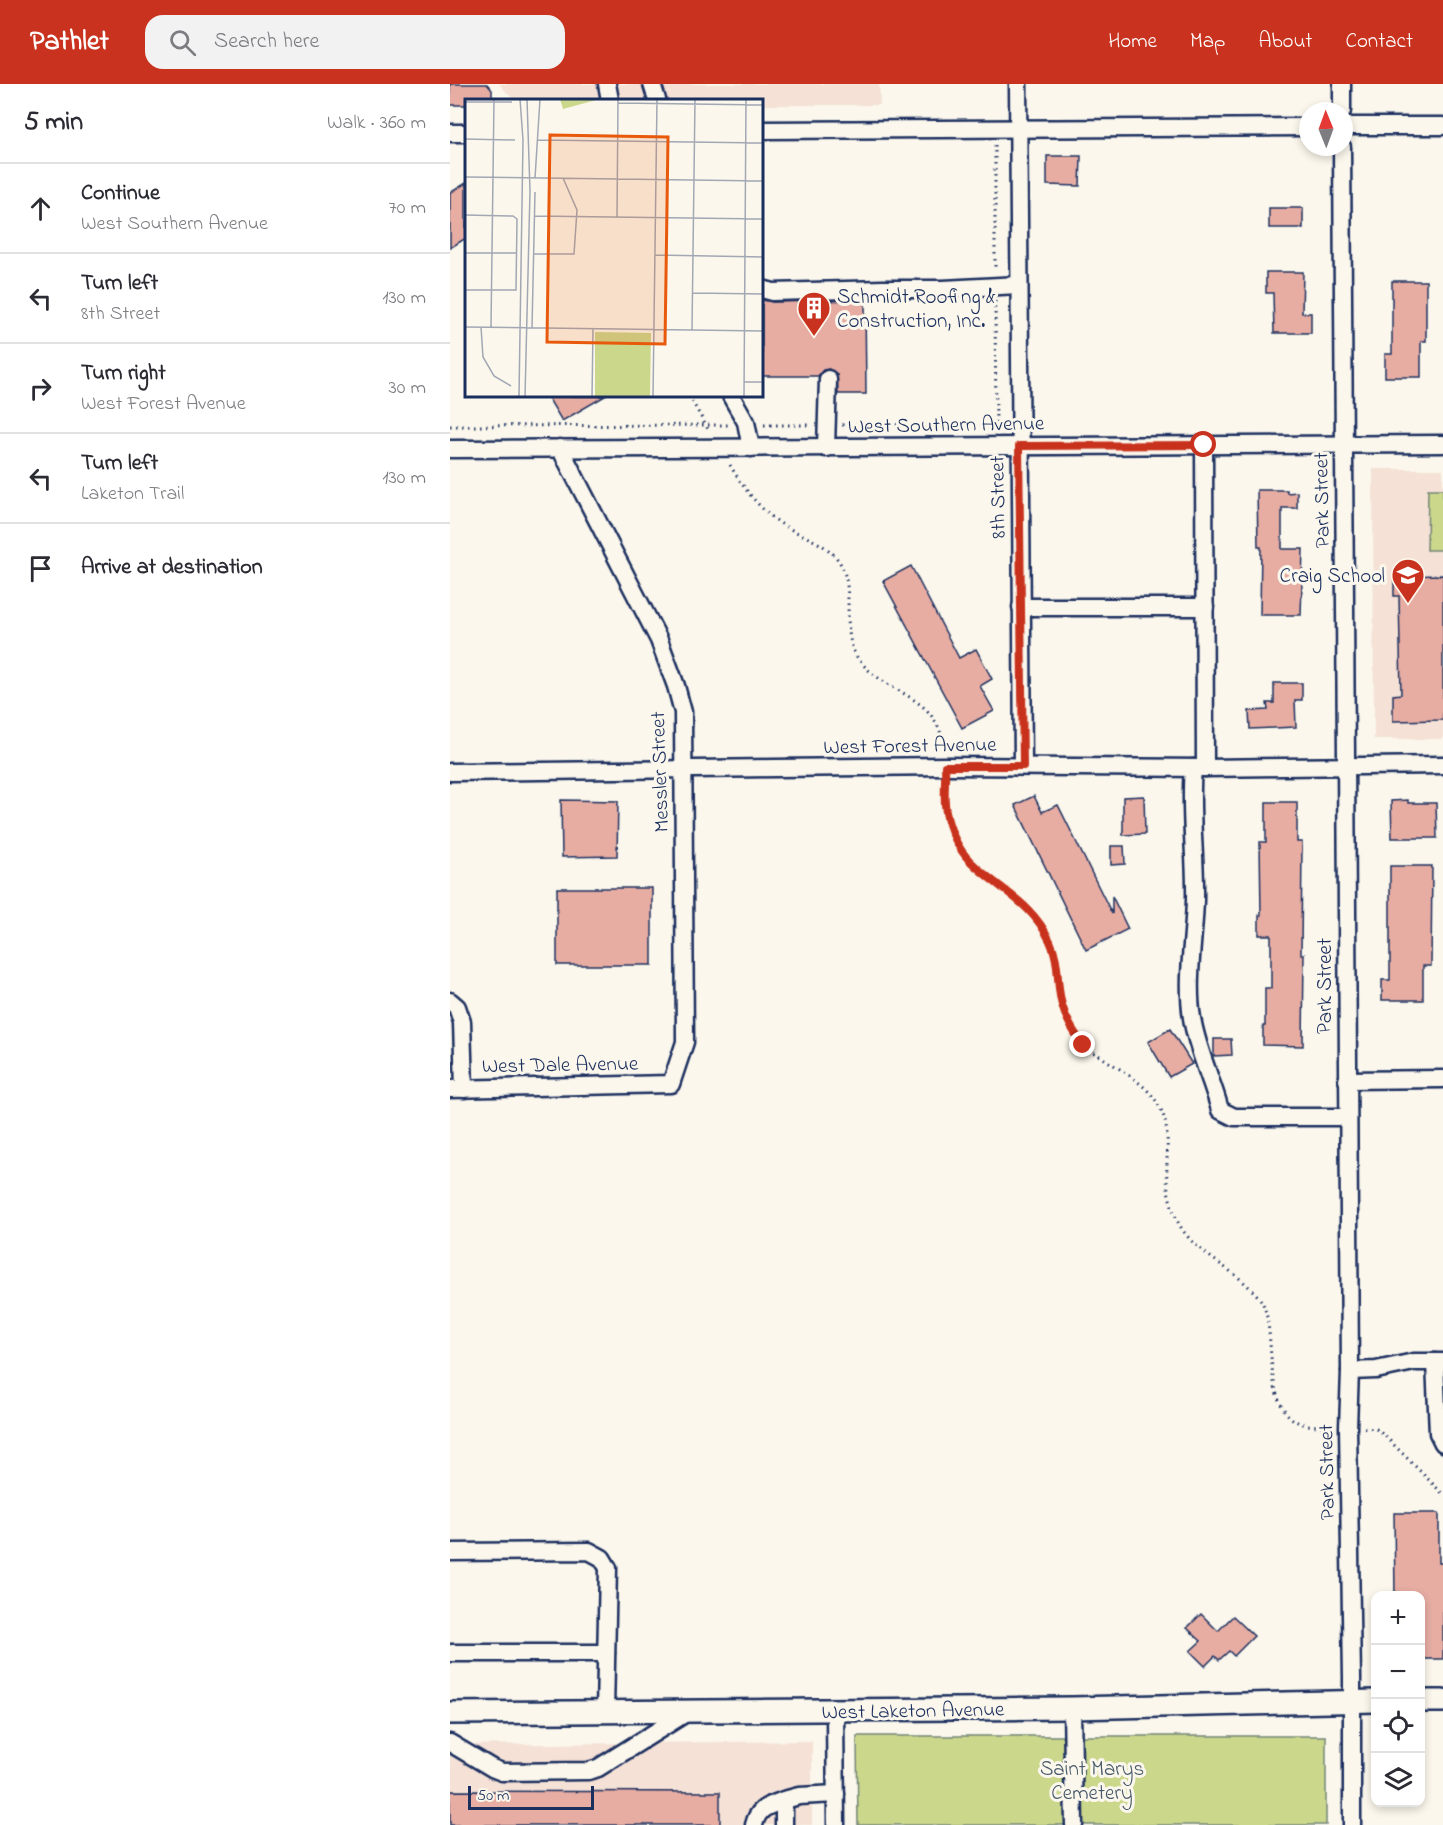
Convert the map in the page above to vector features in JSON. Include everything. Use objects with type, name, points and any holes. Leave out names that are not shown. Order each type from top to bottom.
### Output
[{"type":"main road","name":"West Laketon Avenue","points":[[450,1713],[1072,1708],[1371,1701]]},
{"type":"main road","points":[[1425,1701],[1443,1701]]},
{"type":"street","points":[[607,84],[610,99]]},
{"type":"street","points":[[652,84],[657,99]]},
{"type":"street","name":"8th Street","points":[[1017,84],[1023,766]]},
{"type":"street","points":[[1342,84],[1342,102]]},
{"type":"street","points":[[1353,126],[1443,126]]},
{"type":"street","points":[[764,130],[1299,127]]},
{"type":"street","name":"Park Street","points":[[1342,156],[1352,1825]]},
{"type":"street","points":[[764,290],[773,292],[883,288],[943,289],[1019,285]]},
{"type":"street","points":[[826,448],[828,379]]},
{"type":"street","points":[[732,398],[746,422],[751,448]]},
{"type":"street","name":"West Southern Avenue","points":[[450,449],[1443,444]]},
{"type":"street","points":[[1204,445],[1205,608],[1199,768],[1191,817],[1195,898],[1191,1017],[1200,1052],[1220,1110],[1234,1117],[1347,1117]]},
{"type":"street","name":"Messler Street","points":[[560,448],[662,649],[676,686],[682,712],[685,1042],[671,1084]]},
{"type":"street","points":[[1021,607],[1205,608]]},
{"type":"street","name":"West Forest Avenue","points":[[450,772],[684,771],[945,766],[1199,768],[1443,765]]},
{"type":"street","points":[[450,1001],[458,1007],[462,1022],[457,1089]]},
{"type":"street","points":[[1347,1080],[1443,1079]]},
{"type":"street","name":"West Dale Avenue","points":[[457,1089],[671,1084]]},
{"type":"street","points":[[1350,1371],[1376,1370],[1414,1362],[1439,1362],[1438,1433],[1443,1443]]},
{"type":"street","points":[[450,1552],[589,1551],[602,1558],[608,1568],[605,1712]]},
{"type":"street","points":[[450,1653],[606,1653]]},
{"type":"street","points":[[1072,1708],[1074,1825]]},
{"type":"street","points":[[835,1710],[836,1825]]},
{"type":"street","points":[[450,1743],[502,1772],[588,1771],[598,1768],[689,1712]]},
{"type":"street","points":[[754,1825],[756,1815],[764,1808],[784,1800],[799,1796],[836,1794]]},
{"type":"street","points":[[784,1800],[784,1825]]},
{"type":"path","points":[[690,398],[742,485],[762,509],[782,524],[832,553],[841,564],[846,581],[852,646],[858,659],[871,674],[917,701],[932,716],[943,740],[946,812],[956,842],[969,861],[1025,905],[1041,926],[1051,943],[1057,963],[1061,1004],[1070,1027],[1083,1045],[1134,1078],[1151,1095],[1162,1112],[1167,1134],[1168,1188],[1175,1217],[1200,1249],[1243,1280],[1263,1302],[1273,1379],[1282,1406],[1294,1420],[1310,1425],[1376,1429],[1443,1494]]},
{"type":"shaded area","points":[[499,84],[879,84],[880,105],[764,105],[764,99],[513,99]]},
{"type":"shaded area","name":"Craig School","points":[[1373,469],[1443,469],[1443,739],[1374,739]]},
{"type":"shaded area","points":[[812,1741],[812,1825],[450,1825],[450,1745]]},
{"type":"green space","points":[[1428,489],[1443,489],[1443,550],[1427,550]]},
{"type":"green space","name":"Saint Marys Cemetery","points":[[857,1736],[1326,1736],[1326,1825],[858,1825]]},
{"type":"building","points":[[450,84],[487,84],[492,90],[492,99],[465,99],[465,105],[450,105]]},
{"type":"building","points":[[1047,156],[1081,156],[1080,186],[1047,185]]},
{"type":"building","points":[[465,184],[465,239],[450,248],[450,193]]},
{"type":"building","points":[[1269,208],[1303,208],[1303,228],[1269,228]]},
{"type":"building","points":[[1266,272],[1303,272],[1302,313],[1311,313],[1311,333],[1274,333],[1273,293],[1266,293]]},
{"type":"building","points":[[1392,281],[1426,281],[1426,341],[1421,341],[1421,377],[1385,377],[1385,354],[1392,354]]},
{"type":"building","name":"Schmidt Roofing & Construction, Inc.","points":[[764,300],[865,300],[866,394],[838,394],[837,375],[829,369],[823,370],[818,376],[764,376]]},
{"type":"building","points":[[548,398],[602,398],[562,421]]},
{"type":"building","points":[[1257,490],[1297,492],[1297,508],[1282,508],[1282,549],[1303,549],[1301,615],[1260,615],[1261,547],[1258,547]]},
{"type":"building","points":[[911,566],[959,658],[976,649],[992,679],[980,686],[994,711],[962,728],[883,581]]},
{"type":"building","points":[[1443,575],[1443,720],[1393,721],[1393,695],[1401,694],[1399,596],[1394,596],[1394,576]]},
{"type":"building","points":[[1274,683],[1302,683],[1302,700],[1295,700],[1296,727],[1250,729],[1249,711],[1268,710],[1267,703],[1274,703]]},
{"type":"building","points":[[1034,796],[1042,812],[1058,805],[1112,914],[1112,896],[1128,929],[1086,950],[1015,805]]},
{"type":"building","points":[[1144,796],[1145,834],[1123,835],[1123,797]]},
{"type":"building","points":[[561,800],[618,801],[617,856],[562,857]]},
{"type":"building","points":[[1408,800],[1408,803],[1436,803],[1437,838],[1392,838],[1391,801]]},
{"type":"building","points":[[1266,802],[1297,802],[1297,842],[1302,842],[1303,1046],[1263,1045],[1265,988],[1271,988],[1271,935],[1259,935],[1260,842],[1266,842]]},
{"type":"building","points":[[1111,846],[1124,846],[1125,864],[1111,865]]},
{"type":"building","points":[[1390,866],[1432,866],[1431,966],[1423,966],[1423,1000],[1382,1000],[1382,980],[1390,980]]},
{"type":"building","points":[[557,888],[652,888],[652,965],[557,965]]},
{"type":"building","points":[[1170,1029],[1192,1064],[1169,1077],[1148,1042]]},
{"type":"building","points":[[1214,1039],[1231,1039],[1232,1055],[1214,1056]]},
{"type":"building","points":[[1394,1513],[1439,1513],[1439,1563],[1443,1563],[1443,1659],[1425,1659],[1425,1591],[1395,1591]]},
{"type":"building","points":[[1201,1614],[1218,1631],[1233,1616],[1254,1636],[1234,1656],[1229,1651],[1219,1660],[1215,1656],[1205,1666],[1190,1651],[1201,1641],[1187,1628]]},
{"type":"building","points":[[450,1791],[720,1792],[720,1825],[450,1825]]},
{"type":"place","name":"Schmidt Roofing & Construction, Inc.","points":[[814,337]]},
{"type":"place","name":"Craig School","points":[[1408,604]]},
{"type":"route","points":[[1083,1045],[1070,1027],[1061,1004],[1057,963],[1051,943],[1041,926],[1025,905],[969,861],[956,842],[946,812],[945,766],[1023,766],[1019,446],[1204,445]]}]
